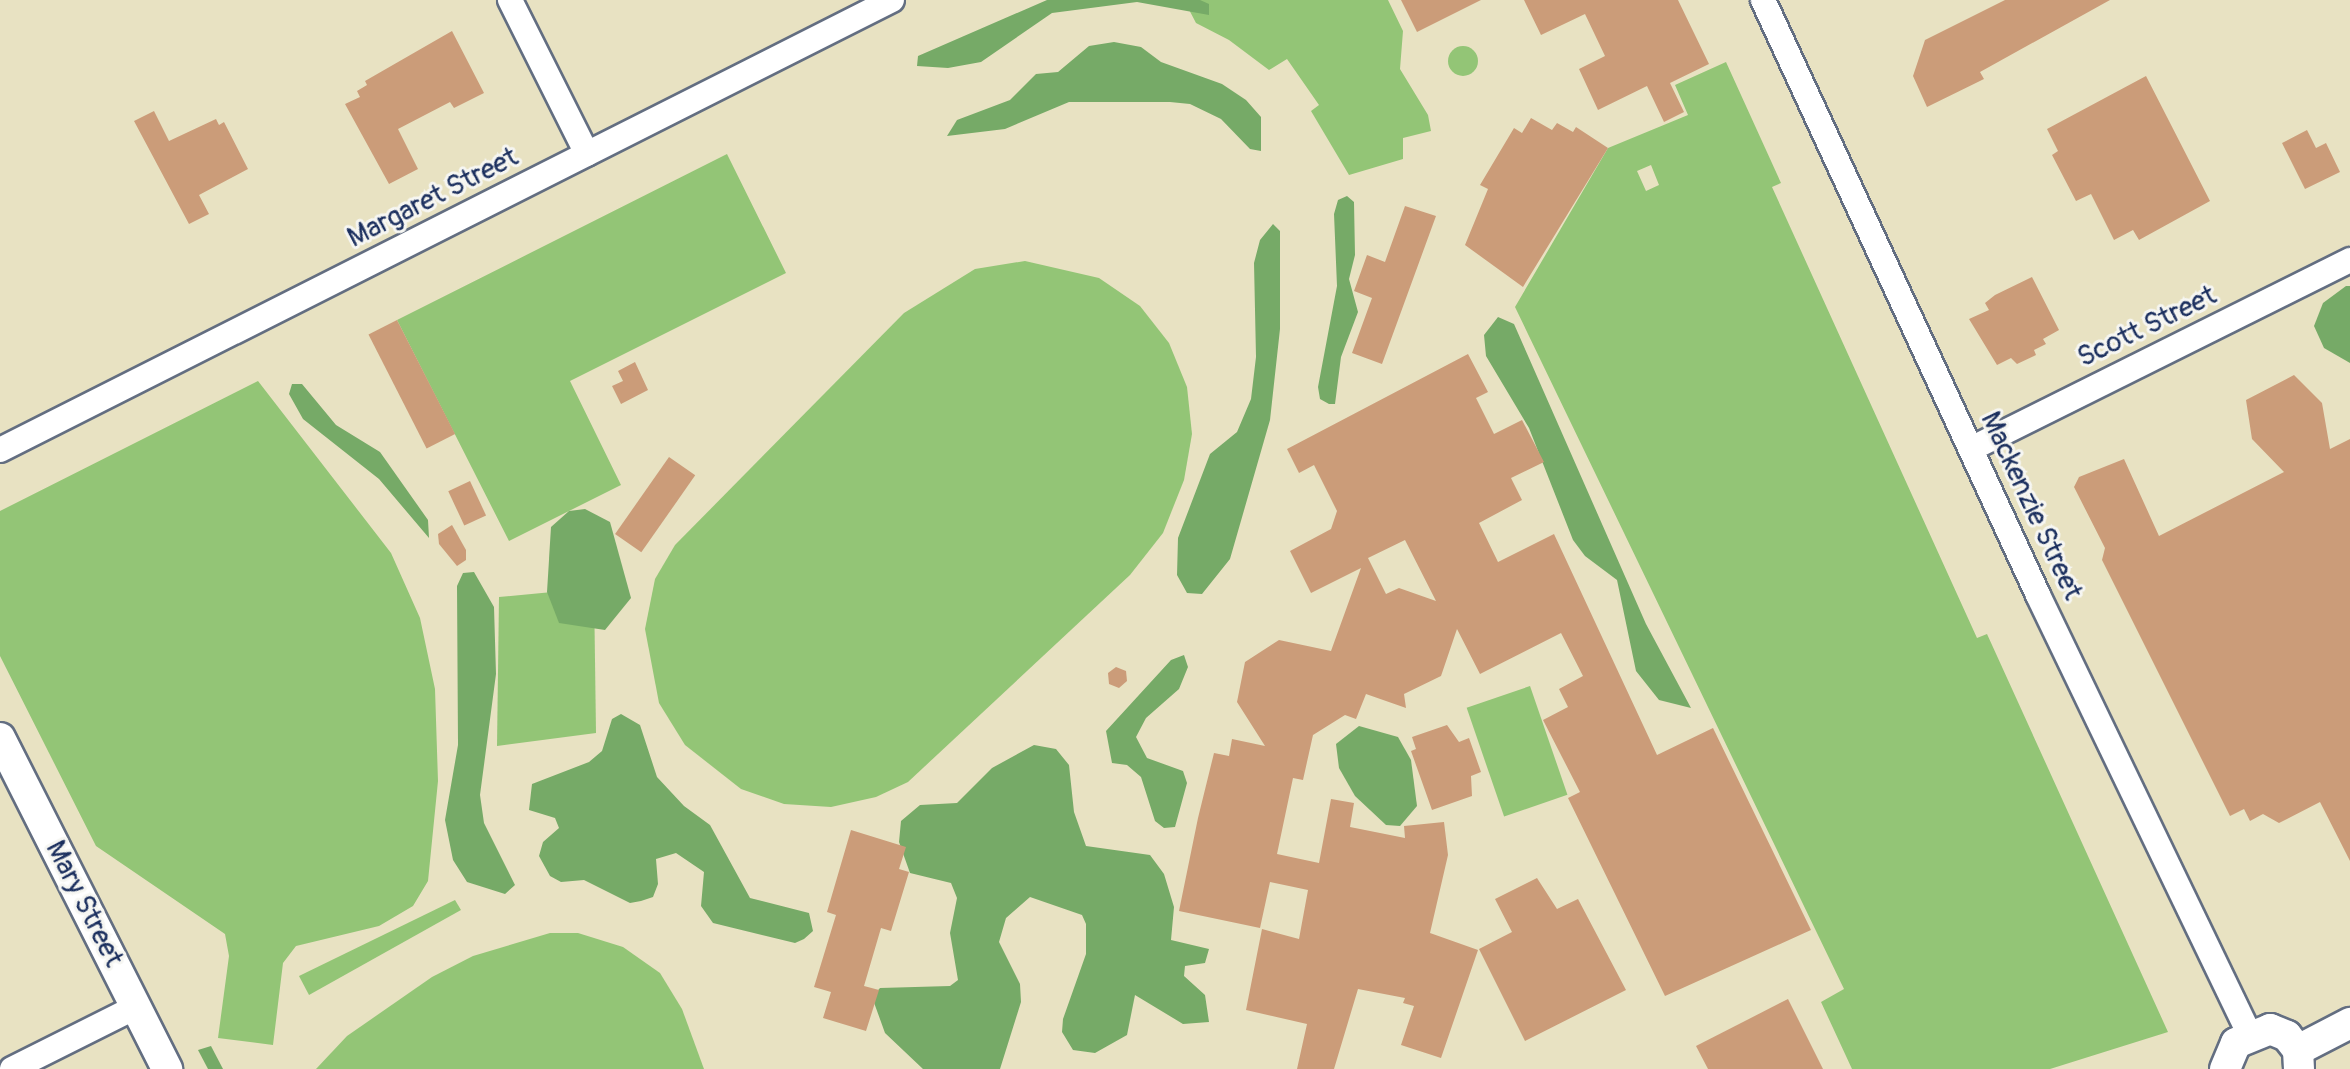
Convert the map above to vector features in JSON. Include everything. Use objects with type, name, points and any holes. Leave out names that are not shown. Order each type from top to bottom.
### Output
[{"type":"main road","name":"Mary Street","points":[[0,738],[7,768],[167,1069]]},
{"type":"main road","points":[[2225,1069],[2231,1049],[2249,1034],[2279,1031],[2298,1059],[2350,1023]]},
{"type":"street","points":[[510,0],[587,154]]},
{"type":"street","name":"Margaret Street","points":[[0,450],[892,0]]},
{"type":"street","name":"Mackenzie Street","points":[[1763,0],[1971,449],[2249,1034]]},
{"type":"street","name":"Scott Street","points":[[1971,449],[2350,260]]},
{"type":"street","points":[[12,1069],[136,1007]]},
{"type":"green space","points":[[1047,0],[1200,0],[1209,4],[1209,15],[1137,2],[1052,13],[981,62],[948,68],[917,66],[918,56]]},
{"type":"green space","points":[[1184,0],[1388,0],[1403,31],[1400,69],[1428,115],[1431,131],[1403,138],[1403,159],[1349,175],[1311,111],[1319,105],[1287,59],[1269,70],[1229,40],[1196,23]]},
{"type":"green space","points":[[1114,42],[1141,47],[1161,62],[1222,84],[1246,100],[1261,117],[1261,151],[1250,149],[1221,119],[1190,104],[1170,102],[1069,102],[1005,129],[947,136],[957,120],[1010,100],[1036,74],[1058,72],[1089,46]]},
{"type":"green space","points":[[1463,46],[1474,50],[1478,61],[1474,72],[1463,76],[1452,72],[1448,61],[1452,50]]},
{"type":"green space","points":[[1726,62],[1781,183],[1772,187],[1977,638],[1987,634],[2168,1032],[2050,1069],[1852,1069],[1821,1002],[1844,989],[1515,307],[1608,148],[1688,115],[1675,85]],"holes":[[[1651,165],[1659,185],[1646,191],[1637,171]]]},
{"type":"green space","points":[[727,154],[786,273],[570,381],[621,485],[509,541],[397,320]]},
{"type":"green space","points":[[1347,196],[1354,202],[1355,255],[1349,279],[1358,312],[1341,357],[1335,404],[1329,404],[1320,399],[1318,387],[1337,286],[1334,214],[1338,200]]},
{"type":"green space","points":[[1273,224],[1280,231],[1280,329],[1270,420],[1230,559],[1202,594],[1187,593],[1177,575],[1178,538],[1210,454],[1237,432],[1251,399],[1256,357],[1254,263],[1260,240]]},
{"type":"green space","points":[[1025,261],[1099,278],[1140,306],[1169,343],[1187,387],[1192,434],[1184,480],[1163,533],[1130,575],[908,782],[876,797],[831,807],[784,804],[741,789],[685,745],[659,703],[645,629],[655,579],[675,545],[904,313],[975,269]]},
{"type":"green space","points":[[2350,286],[2350,363],[2324,348],[2314,326],[2323,303]]},
{"type":"green space","points":[[1498,317],[1514,324],[1646,624],[1691,708],[1659,700],[1636,671],[1617,580],[1585,556],[1573,540],[1529,428],[1486,356],[1484,335]]},
{"type":"green space","points":[[258,381],[391,553],[420,618],[435,689],[438,781],[428,881],[413,906],[379,926],[296,946],[283,963],[273,1045],[218,1038],[229,956],[225,934],[96,846],[0,656],[0,511]]},
{"type":"green space","points":[[292,384],[302,384],[336,425],[380,452],[428,520],[429,538],[379,479],[303,419],[289,394]]},
{"type":"green space","points":[[585,509],[610,522],[631,598],[605,630],[559,623],[547,592],[551,527],[569,511]]},
{"type":"green space","points":[[474,572],[494,607],[496,674],[480,795],[484,823],[515,885],[505,894],[467,882],[453,860],[445,820],[458,745],[457,586],[463,573]]},
{"type":"green space","points":[[594,588],[596,733],[497,746],[499,597]]},
{"type":"green space","points":[[1184,655],[1188,667],[1179,689],[1146,718],[1136,737],[1147,758],[1183,771],[1187,783],[1175,827],[1164,828],[1155,821],[1141,777],[1127,765],[1112,763],[1106,731],[1171,660]]},
{"type":"green space","points":[[1530,686],[1567,795],[1504,817],[1467,708]]},
{"type":"green space","points":[[621,714],[640,725],[657,777],[684,806],[710,825],[750,898],[809,913],[813,931],[804,939],[795,943],[713,923],[701,906],[704,872],[676,853],[656,859],[658,884],[653,897],[641,901],[630,903],[584,880],[561,882],[550,876],[539,856],[543,842],[559,828],[555,818],[529,810],[532,784],[589,762],[602,751],[612,719]]},
{"type":"green space","points":[[1359,726],[1398,737],[1411,760],[1417,806],[1400,826],[1386,825],[1355,796],[1339,768],[1336,744]]},
{"type":"green space","points":[[1034,745],[1056,749],[1069,765],[1074,812],[1086,846],[1150,855],[1164,874],[1174,907],[1171,940],[1209,949],[1205,963],[1185,966],[1184,976],[1205,995],[1209,1022],[1183,1024],[1135,995],[1127,1035],[1095,1053],[1073,1050],[1062,1032],[1063,1019],[1086,954],[1086,924],[1082,915],[1030,897],[1006,918],[999,942],[1020,984],[1021,1002],[1000,1069],[923,1069],[885,1033],[872,997],[880,988],[950,986],[958,980],[950,933],[957,898],[951,883],[910,873],[899,842],[901,821],[920,805],[957,803],[992,768]]},
{"type":"green space","points":[[455,900],[461,910],[309,995],[299,976]]},
{"type":"green space","points":[[550,933],[578,933],[623,947],[660,973],[682,1009],[704,1069],[316,1069],[347,1036],[432,977],[473,956]]},
{"type":"green space","points":[[211,1046],[223,1069],[208,1069],[198,1050]]},
{"type":"building","points":[[1401,0],[1481,0],[1417,32]]},
{"type":"building","points":[[1524,0],[1678,0],[1709,64],[1670,83],[1684,112],[1664,122],[1647,86],[1598,110],[1579,69],[1605,56],[1585,14],[1541,35]]},
{"type":"building","points":[[2005,0],[2110,0],[1980,72],[1984,79],[1927,107],[1913,76],[1925,40]]},
{"type":"building","points":[[452,31],[484,93],[454,108],[450,102],[398,129],[418,169],[389,184],[345,104],[360,97],[357,91],[367,85],[365,81]]},
{"type":"building","points":[[2146,76],[2210,201],[2139,240],[2133,230],[2114,240],[2091,194],[2076,201],[2052,155],[2058,151],[2047,129]]},
{"type":"building","points":[[154,111],[169,141],[216,119],[219,125],[224,122],[248,169],[199,195],[209,214],[189,224],[134,121]]},
{"type":"building","points":[[1531,118],[1552,130],[1557,123],[1573,132],[1576,127],[1608,148],[1523,287],[1465,245],[1488,189],[1480,185],[1514,128],[1522,133]]},
{"type":"building","points":[[2307,130],[2316,148],[2326,143],[2340,172],[2305,189],[2282,143]]},
{"type":"building","points":[[1405,206],[1436,216],[1382,364],[1352,353],[1372,298],[1354,291],[1367,255],[1385,262]]},
{"type":"building","points":[[2032,277],[2059,330],[2043,339],[2046,344],[2034,350],[2036,355],[2017,364],[2011,358],[1997,365],[1969,319],[1989,310],[1985,303],[1995,295]]},
{"type":"building","points":[[397,320],[455,434],[427,449],[368,335]]},
{"type":"building","points":[[1468,354],[1488,392],[1476,398],[1494,434],[1522,420],[1544,462],[1511,478],[1522,500],[1479,523],[1498,562],[1554,534],[1657,755],[1713,728],[1811,930],[1665,996],[1568,798],[1580,792],[1543,720],[1568,707],[1559,689],[1583,676],[1561,633],[1480,674],[1457,629],[1441,676],[1404,694],[1406,708],[1366,694],[1356,719],[1345,715],[1313,735],[1303,780],[1293,778],[1277,854],[1319,863],[1331,799],[1354,803],[1350,827],[1405,838],[1404,826],[1444,822],[1448,855],[1430,933],[1478,950],[1441,1058],[1401,1045],[1414,1006],[1403,1003],[1405,998],[1358,989],[1334,1069],[1297,1069],[1307,1024],[1246,1010],[1262,929],[1299,939],[1308,890],[1270,882],[1260,928],[1179,911],[1214,753],[1229,756],[1232,739],[1265,746],[1237,702],[1245,662],[1279,640],[1331,651],[1361,568],[1311,593],[1290,551],[1331,529],[1337,511],[1314,465],[1299,473],[1287,449]],"holes":[[[1405,540],[1436,601],[1399,588],[1386,594],[1368,558]]]},
{"type":"building","points":[[635,362],[648,390],[621,404],[612,386],[623,381],[618,371]]},
{"type":"building","points":[[2294,375],[2322,403],[2330,449],[2350,439],[2350,861],[2320,802],[2279,823],[2263,814],[2250,821],[2244,809],[2230,816],[2102,560],[2105,548],[2074,487],[2079,477],[2124,459],[2159,536],[2284,472],[2252,439],[2246,400]]},
{"type":"building","points":[[669,457],[695,475],[641,552],[615,534]]},
{"type":"building","points":[[470,481],[486,515],[464,526],[448,491]]},
{"type":"building","points":[[452,525],[466,550],[466,560],[457,566],[439,544],[438,534]]},
{"type":"building","points":[[1116,667],[1126,671],[1127,681],[1119,688],[1109,684],[1108,673]]},
{"type":"building","points":[[1447,725],[1459,742],[1469,738],[1481,772],[1471,776],[1472,796],[1432,810],[1411,751],[1416,749],[1412,737]]},
{"type":"building","points":[[851,830],[906,847],[899,869],[909,872],[891,931],[881,928],[864,986],[879,990],[866,1031],[823,1018],[831,992],[814,987],[836,915],[827,912]]},
{"type":"building","points":[[1537,878],[1557,909],[1578,899],[1626,990],[1525,1041],[1479,949],[1512,932],[1495,899]]},
{"type":"building","points":[[1788,999],[1823,1069],[1708,1069],[1696,1046]]}]
